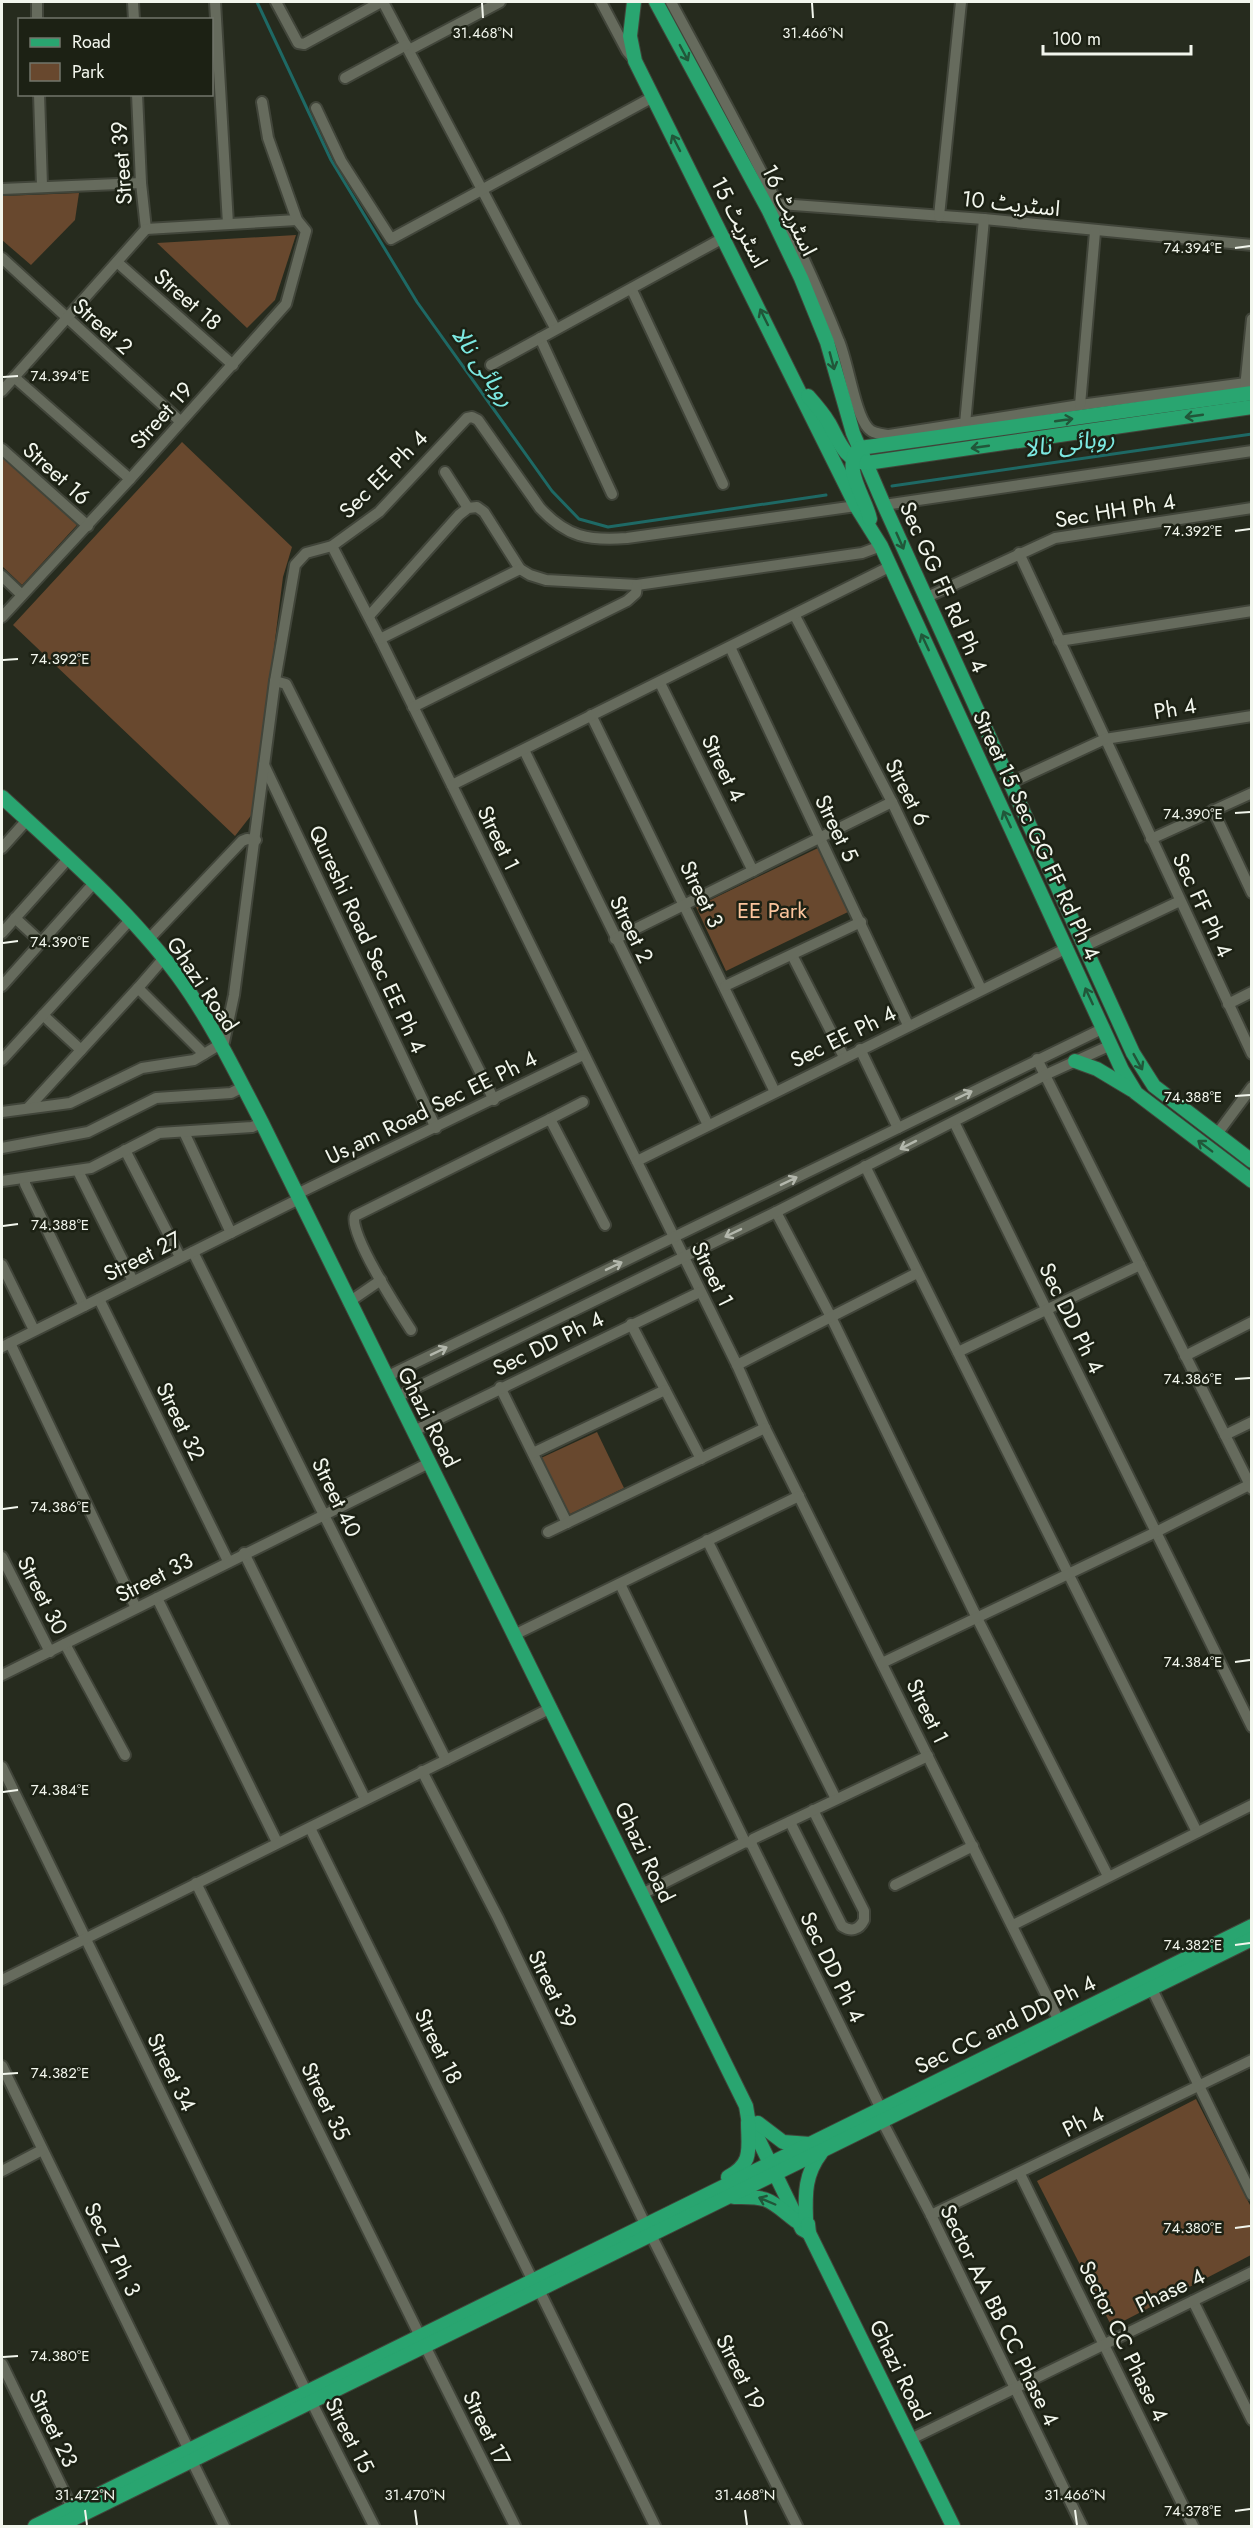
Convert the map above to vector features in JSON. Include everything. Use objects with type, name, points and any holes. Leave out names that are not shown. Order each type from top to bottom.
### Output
[{"type":"main road","points":[[634,2],[630,36],[635,61]]},
{"type":"main road","name":"اسٹریٹ 16","points":[[656,2],[676,24],[775,208],[827,342],[860,457]]},
{"type":"main road","name":"اسٹریٹ 15","points":[[635,61],[725,237],[836,464]]},
{"type":"main road","points":[[797,383],[822,411],[840,445],[860,457],[1251,407]]},
{"type":"main road","points":[[860,457],[1110,407],[1247,390]]},
{"type":"main road","points":[[860,457],[853,472],[868,509],[872,529]]},
{"type":"main road","name":"Sec GG FF Rd Ph 4","points":[[860,457],[1146,1077],[1154,1086],[1251,1161]]},
{"type":"main road","name":"Street 15 Sec GG FF Rd Ph 4","points":[[836,464],[856,506],[872,529],[891,566],[1111,1045],[1136,1093],[1251,1181]]},
{"type":"main road","name":"Ghazi Road","points":[[2,798],[94,883],[130,920],[164,958],[198,1005],[262,1123],[953,2526]]},
{"type":"main road","points":[[1075,1060],[1097,1069],[1136,1093]]},
{"type":"main road","name":"Sec CC and DD Ph 4","points":[[77,2517],[191,2456],[818,2147],[1059,2021],[1251,1926]]},
{"type":"main road","name":"Sec CC and DD Ph 4","points":[[881,2115],[1251,1939]]},
{"type":"main road","points":[[751,2116],[783,2142],[818,2147],[806,2186],[805,2226]]},
{"type":"main road","points":[[751,2116],[747,2161],[739,2171],[722,2181],[723,2194],[769,2199],[805,2226]]},
{"type":"main road","points":[[35,2526],[77,2517]]},
{"type":"main road","points":[[59,2526],[77,2517]]},
{"type":"street","points":[[37,2],[37,18]]},
{"type":"street","points":[[133,2],[134,18]]},
{"type":"street","points":[[215,2],[228,224]]},
{"type":"street","points":[[276,2],[298,43],[310,42],[382,2],[408,47],[555,328]]},
{"type":"street","points":[[345,78],[500,2]]},
{"type":"street","name":"اسٹریٹ 15","points":[[601,2],[627,51],[635,61]]},
{"type":"street","points":[[671,2],[676,24]]},
{"type":"street","points":[[939,216],[961,2]]},
{"type":"street","points":[[39,96],[42,186]]},
{"type":"street","name":"Street 39","points":[[137,96],[141,183],[146,229]]},
{"type":"street","points":[[316,108],[341,161],[391,239],[653,97]]},
{"type":"street","points":[[2,391],[146,229],[297,220],[268,138],[262,102]]},
{"type":"street","points":[[2,189],[141,183]]},
{"type":"street","points":[[775,208],[840,343],[860,411],[869,429],[877,434],[889,435],[1080,405],[1110,407]]},
{"type":"street","name":"اسٹریٹ 10","points":[[775,208],[984,219],[1251,245]]},
{"type":"street","points":[[965,424],[984,219]]},
{"type":"street","name":"Street 19","points":[[2,617],[130,479],[286,304],[306,231],[297,220]]},
{"type":"street","points":[[1080,405],[1095,231]]},
{"type":"street","points":[[491,365],[555,328],[632,290],[725,237]]},
{"type":"street","name":"Street 2","points":[[2,258],[180,421]]},
{"type":"street","name":"Street 18","points":[[117,262],[233,365]]},
{"type":"street","points":[[632,290],[723,484]]},
{"type":"street","points":[[1247,390],[1251,319]]},
{"type":"street","points":[[540,338],[612,494]]},
{"type":"street","points":[[14,377],[130,479]]},
{"type":"street","name":"Sec EE Ph 4","points":[[220,1046],[227,1036],[234,995],[275,681],[295,565],[306,554],[332,546],[379,512],[463,422],[472,417],[486,431],[540,508],[551,520],[577,536],[605,540],[627,538],[856,506]]},
{"type":"street","name":"Street 16","points":[[2,449],[87,526]]},
{"type":"street","points":[[884,505],[1251,451]]},
{"type":"street","points":[[445,472],[468,508]]},
{"type":"street","points":[[369,616],[459,515],[468,508],[477,507],[484,512],[520,568],[530,576],[546,580],[637,585],[862,554],[881,546]]},
{"type":"street","name":"Sec HH Ph 4","points":[[926,598],[1055,538],[1251,508]]},
{"type":"street","name":"Street 1","points":[[332,546],[369,616],[737,1365],[765,1428],[1059,2021]]},
{"type":"street","name":"Sec FF Ph 4","points":[[1019,553],[1251,1054]]},
{"type":"street","points":[[452,785],[795,616],[891,566]]},
{"type":"street","points":[[380,639],[520,568]]},
{"type":"street","points":[[2,576],[21,595]]},
{"type":"street","points":[[413,707],[627,601],[636,593],[637,585]]},
{"type":"street","points":[[1059,641],[1251,611]]},
{"type":"street","name":"Street 6","points":[[795,616],[892,802],[981,989]]},
{"type":"street","name":"Street 5","points":[[730,647],[908,1025]]},
{"type":"street","points":[[275,681],[286,684],[494,1100]]},
{"type":"street","name":"Street 4","points":[[660,683],[753,871]]},
{"type":"street","name":"Street 3","points":[[591,715],[775,1092]]},
{"type":"street","name":"Ph 4","points":[[1105,739],[1251,716]]},
{"type":"street","points":[[1010,783],[1105,739]]},
{"type":"street","name":"Street 2","points":[[524,750],[708,1125]]},
{"type":"street","name":"Qureshi Road Sec EE Ph 4","points":[[264,765],[436,1128]]},
{"type":"street","points":[[1151,839],[1251,793]]},
{"type":"street","points":[[615,939],[892,802]]},
{"type":"street","points":[[1213,810],[1251,893]]},
{"type":"street","points":[[2,848],[27,820]]},
{"type":"street","points":[[148,940],[242,842],[247,839],[256,840]]},
{"type":"street","points":[[2,933],[68,859]]},
{"type":"street","points":[[4,978],[41,942],[94,883]]},
{"type":"street","points":[[1085,946],[1180,901]]},
{"type":"street","points":[[15,918],[41,942]]},
{"type":"street","points":[[2,1060],[130,920]]},
{"type":"street","points":[[725,986],[861,922]]},
{"type":"street","name":"Sec EE Ph 4","points":[[637,1161],[1067,948]]},
{"type":"street","points":[[792,955],[844,1057]]},
{"type":"street","points":[[28,1108],[164,958]]},
{"type":"street","points":[[138,988],[204,1054]]},
{"type":"street","points":[[1228,1004],[1251,992]]},
{"type":"street","points":[[43,1015],[81,1050]]},
{"type":"street","points":[[386,1377],[1104,1028]]},
{"type":"street","points":[[397,1397],[776,1212],[1075,1060],[1111,1045]]},
{"type":"street","points":[[2,1112],[70,1103],[142,1068],[186,1062],[220,1046]]},
{"type":"street","points":[[860,1049],[898,1128]]},
{"type":"street","name":"Us,am Road Sec EE Ph 4","points":[[298,1197],[583,1055]]},
{"type":"street","points":[[882,1663],[1250,1487],[1037,1059]]},
{"type":"street","points":[[2,1148],[88,1132],[156,1098],[231,1093],[243,1087]]},
{"type":"street","points":[[1217,1134],[1251,1087]]},
{"type":"street","points":[[411,1330],[381,1280],[353,1225],[352,1220],[355,1216],[583,1102]]},
{"type":"street","points":[[550,1119],[604,1225]]},
{"type":"street","name":"Sec DD Ph 4","points":[[954,1122],[1251,1726]]},
{"type":"street","points":[[2,1181],[91,1168],[159,1133],[252,1127],[262,1123]]},
{"type":"street","points":[[184,1132],[231,1233]]},
{"type":"street","points":[[125,1150],[180,1257]]},
{"type":"street","points":[[865,1166],[1197,1832]]},
{"type":"street","points":[[78,1171],[133,1281]]},
{"type":"street","points":[[25,1178],[25,1184],[84,1306]]},
{"type":"street","name":"Street 27","points":[[6,1345],[231,1233],[298,1197]]},
{"type":"street","points":[[776,1212],[831,1317],[977,1618],[1108,1876]]},
{"type":"street","name":"Street 40","points":[[193,1251],[446,1760]]},
{"type":"street","points":[[2,1265],[34,1330]]},
{"type":"street","points":[[958,1353],[1140,1265]]},
{"type":"street","points":[[737,1365],[917,1273]]},
{"type":"street","points":[[349,1302],[381,1280]]},
{"type":"street","name":"Sec DD Ph 4","points":[[414,1431],[700,1292]]},
{"type":"street","name":"Street 32","points":[[99,1299],[228,1561]]},
{"type":"street","points":[[1185,1356],[1251,1322]]},
{"type":"street","points":[[631,1324],[701,1459]]},
{"type":"street","points":[[6,1345],[136,1608]]},
{"type":"street","points":[[500,1388],[567,1522]]},
{"type":"street","points":[[532,1453],[665,1390]]},
{"type":"street","points":[[1225,1435],[1251,1422]]},
{"type":"street","points":[[548,1532],[765,1428]]},
{"type":"street","name":"Street 33","points":[[2,1675],[244,1553],[325,1517],[429,1463]]},
{"type":"street","points":[[514,1635],[799,1496]]},
{"type":"street","points":[[707,1540],[836,1799]]},
{"type":"street","points":[[244,1553],[365,1799]]},
{"type":"street","name":"Street 30","points":[[3,1562],[50,1652]]},
{"type":"street","name":"Sec DD Ph 4","points":[[620,1584],[881,2115]]},
{"type":"street","points":[[157,1598],[277,1842]]},
{"type":"street","points":[[65,1644],[125,1755]]},
{"type":"street","points":[[2,1980],[551,1708]]},
{"type":"street","points":[[642,1894],[928,1756]]},
{"type":"street","name":"Street 34","points":[[2,1767],[309,2398]]},
{"type":"street","name":"Street 39","points":[[422,1771],[498,1918],[649,2230]]},
{"type":"street","points":[[1013,1925],[1251,1805]]},
{"type":"street","points":[[790,1822],[842,1926],[849,1930],[857,1928],[864,1920],[864,1911],[813,1810]]},
{"type":"street","name":"Street 18","points":[[310,1828],[655,2526]]},
{"type":"street","points":[[895,1885],[973,1846]]},
{"type":"street","name":"Street 35","points":[[196,1883],[423,2341]]},
{"type":"street","points":[[1150,1987],[1200,2085],[1251,2195]]},
{"type":"street","name":"Ph 4","points":[[931,2216],[1251,2060]]},
{"type":"street","name":"Sec Z Ph 3","points":[[2,2066],[224,2526]]},
{"type":"street","name":"Sector AA BB CC Phase 4","points":[[881,2115],[1082,2526]]},
{"type":"street","points":[[2,2170],[42,2150]]},
{"type":"street","name":"Sector CC Phase 4","points":[[1020,2174],[1193,2526]]},
{"type":"street","name":"Street 19","points":[[649,2230],[797,2526]]},
{"type":"street","name":"Phase 4","points":[[911,2439],[1251,2272]]},
{"type":"street","points":[[1193,2301],[1251,2420]]},
{"type":"street","name":"Street 17","points":[[423,2341],[514,2526]]},
{"type":"street","name":"Street 23","points":[[2,2364],[77,2517]]},
{"type":"street","name":"Street 15","points":[[309,2398],[374,2526]]},
{"type":"green space","points":[[79,193],[75,220],[31,265],[2,240],[2,196]]},
{"type":"green space","points":[[296,235],[275,300],[247,328],[157,243]]},
{"type":"green space","points":[[182,442],[292,547],[283,577],[253,813],[235,836],[13,625]]},
{"type":"green space","points":[[2,456],[77,525],[22,585],[2,566]]},
{"type":"green space","name":"EE Park","points":[[818,848],[848,912],[726,971],[696,907]]},
{"type":"green space","points":[[597,1432],[624,1488],[568,1515],[541,1458]]},
{"type":"green space","points":[[1196,2099],[1251,2207],[1251,2255],[1112,2327],[1037,2181]]},
{"type":"waterway","name":"روہائی نالا","points":[[257,2],[331,160],[417,302],[552,491],[579,519],[608,527],[826,495]]},
{"type":"waterway","name":"روہائی نالا","points":[[892,486],[1252,434]]}]
